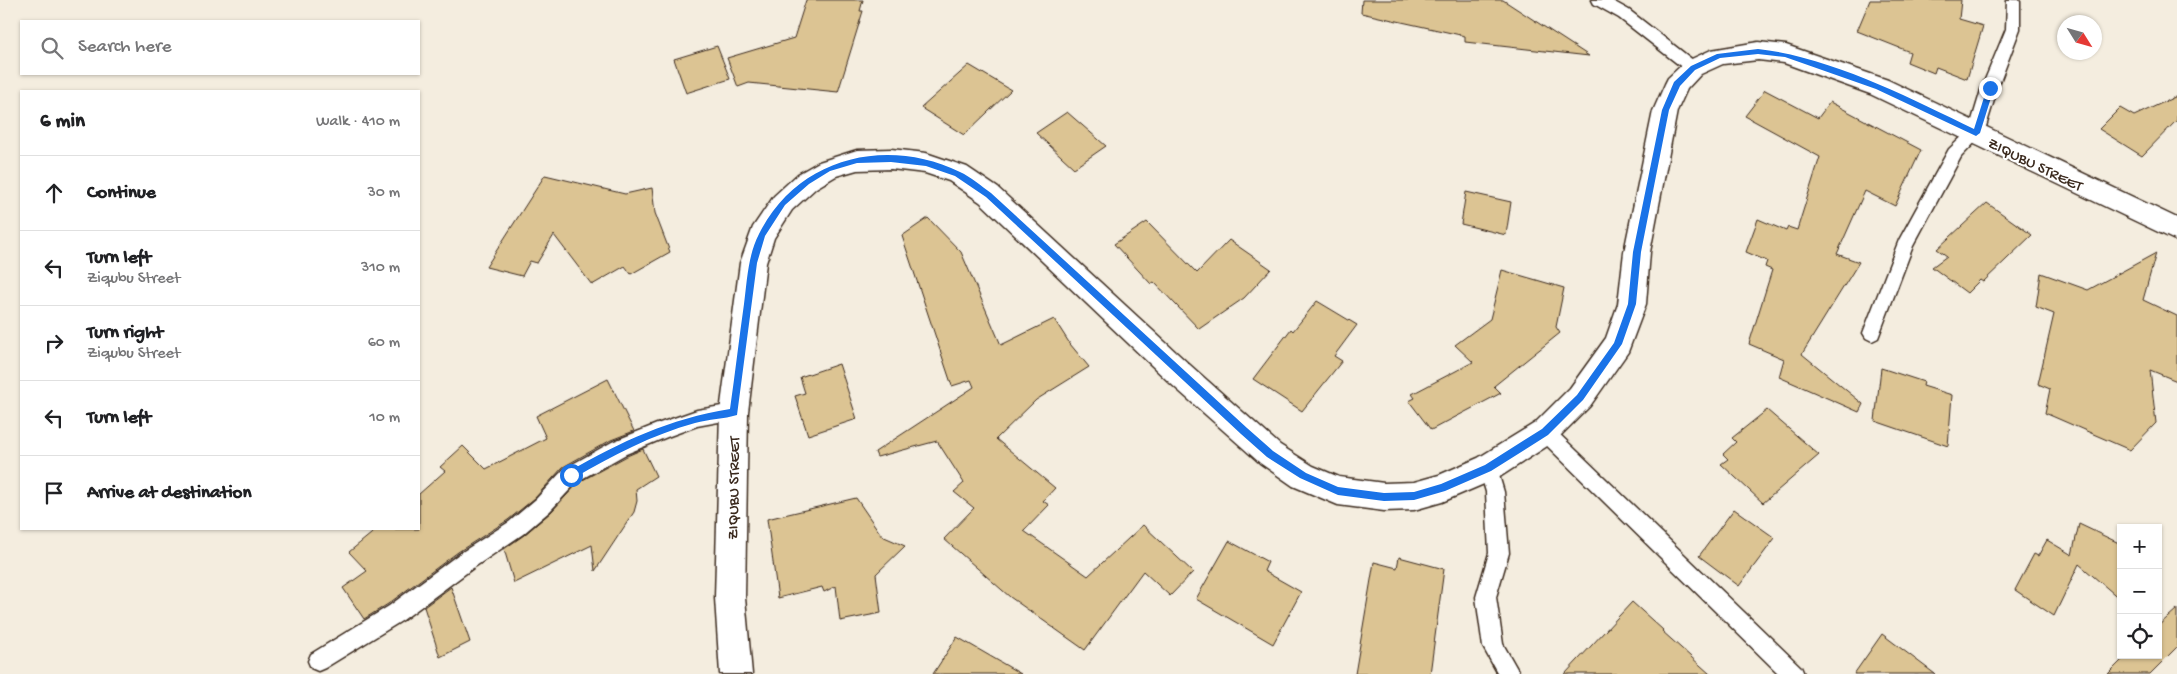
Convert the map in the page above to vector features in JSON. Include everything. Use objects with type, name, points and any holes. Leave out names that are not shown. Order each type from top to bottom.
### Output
[{"type":"street","name":"ZIQUBU STREET","points":[[736,674],[730,598],[734,412],[753,263],[762,235],[783,203],[807,181],[828,169],[857,160],[891,159],[926,163],[958,174],[989,195],[1270,454],[1303,476],[1338,491],[1384,497],[1414,496],[1442,488],[1488,468],[1545,432],[1580,397],[1618,344],[1632,304],[1637,252],[1665,110],[1677,84],[1693,68],[1719,56],[1758,51],[1786,54],[1879,87],[2177,230]]},
{"type":"lane","points":[[1599,0],[1624,14],[1693,68]]},
{"type":"lane","points":[[1872,333],[1904,245],[1955,153],[1976,133],[1990,88],[2013,29],[2013,2]]},
{"type":"lane","points":[[318,661],[396,612],[466,561],[516,528],[544,505],[571,475],[619,448],[663,430],[697,418],[734,412]]},
{"type":"lane","points":[[1545,432],[1794,674]]},
{"type":"lane","points":[[1488,468],[1495,492],[1499,553],[1486,597],[1493,647],[1510,674]]},
{"type":"building","points":[[806,0],[863,0],[860,11],[863,11],[838,92],[749,83],[738,87],[727,58],[794,38]]},
{"type":"building","points":[[1362,0],[1503,0],[1589,56],[1465,42],[1465,36],[1361,13]]},
{"type":"building","points":[[1870,0],[1961,0],[1959,19],[1983,26],[1967,79],[1936,67],[1934,73],[1907,62],[1910,52],[1857,31]]},
{"type":"building","points":[[717,46],[730,79],[686,93],[674,59]]},
{"type":"building","points":[[969,65],[1011,90],[964,135],[921,108]]},
{"type":"building","points":[[1765,90],[1818,118],[1830,102],[1921,150],[1895,206],[1865,191],[1837,254],[1859,262],[1802,354],[1863,404],[1859,412],[1779,377],[1784,359],[1749,344],[1772,270],[1765,267],[1767,261],[1746,252],[1758,219],[1786,231],[1788,227],[1797,230],[1820,157],[1745,116]]},
{"type":"building","points":[[2177,96],[2177,120],[2142,156],[2099,129],[2120,108],[2134,116]]},
{"type":"building","points":[[1067,112],[1106,146],[1074,168],[1036,133]]},
{"type":"building","points":[[545,175],[625,194],[652,188],[655,213],[670,252],[631,274],[625,266],[592,285],[554,235],[537,263],[530,261],[522,276],[486,267]]},
{"type":"building","points":[[1466,192],[1511,202],[1506,235],[1461,224]]},
{"type":"building","points":[[1987,203],[2032,235],[1983,282],[1980,280],[1967,293],[1932,267],[1947,256],[1937,249]]},
{"type":"building","points":[[928,218],[961,252],[1001,345],[1054,319],[1070,344],[1089,367],[1036,400],[996,439],[1055,488],[1043,501],[1049,505],[1024,531],[1088,576],[1143,525],[1193,572],[1170,596],[1143,571],[1085,650],[1010,597],[944,539],[974,508],[954,492],[964,483],[937,441],[877,457],[875,452],[974,387],[971,380],[952,386],[902,236]]},
{"type":"building","points":[[1147,222],[1197,273],[1229,240],[1271,269],[1244,298],[1199,329],[1154,282],[1151,284],[1114,244]]},
{"type":"building","points":[[2156,253],[2143,300],[2177,316],[2177,381],[2150,370],[2156,423],[2130,450],[2045,413],[2050,389],[2038,384],[2054,314],[2036,307],[2041,273],[2088,290]]},
{"type":"building","points":[[1502,270],[1564,288],[1556,327],[1560,333],[1494,386],[1501,393],[1431,430],[1409,401],[1415,398],[1412,394],[1473,362],[1455,345],[1490,319]]},
{"type":"building","points":[[1317,301],[1357,325],[1334,356],[1342,361],[1302,411],[1253,379],[1291,329],[1293,331]]},
{"type":"building","points":[[839,364],[857,419],[808,435],[795,396],[805,393],[800,377]]},
{"type":"building","points":[[1881,368],[1924,382],[1923,386],[1952,395],[1948,446],[1875,421]]},
{"type":"building","points":[[608,379],[634,431],[611,440],[563,467],[535,498],[508,520],[458,552],[388,604],[364,619],[343,588],[367,571],[349,552],[376,530],[420,530],[420,493],[445,471],[440,467],[463,446],[486,469],[546,438],[536,416]]},
{"type":"building","points":[[1767,410],[1819,455],[1763,503],[1721,464],[1728,459],[1723,454],[1736,442],[1732,438]]},
{"type":"building","points":[[643,449],[656,476],[636,489],[637,501],[634,512],[595,571],[592,545],[514,583],[504,549],[551,512],[579,482]]},
{"type":"building","points":[[856,498],[882,536],[905,546],[876,574],[881,613],[840,621],[836,586],[824,592],[822,587],[778,598],[767,519]]},
{"type":"building","points":[[1734,509],[1775,538],[1739,586],[1699,556]]},
{"type":"building","points":[[2079,524],[2117,542],[2117,597],[2079,564],[2054,616],[2015,590],[2034,554],[2038,556],[2047,540],[2072,555]]},
{"type":"building","points":[[1229,541],[1268,562],[1264,571],[1301,592],[1273,644],[1196,599]]},
{"type":"building","points":[[1399,557],[1444,569],[1430,674],[1355,674],[1374,562],[1397,568]]},
{"type":"building","points":[[451,587],[470,642],[440,657],[424,607]]},
{"type":"building","points":[[1632,602],[1662,631],[1710,674],[1565,674]]},
{"type":"building","points":[[2177,609],[2177,647],[2150,674],[2108,674],[2123,659],[2162,659],[2162,622]]},
{"type":"building","points":[[1882,634],[1935,674],[1854,674]]},
{"type":"building","points":[[957,637],[971,645],[1021,674],[933,674]]},
{"type":"route","points":[[571,475],[619,448],[663,430],[697,418],[734,412],[753,263],[762,235],[783,203],[807,181],[828,169],[857,160],[891,159],[926,163],[958,174],[989,195],[1180,374],[1270,454],[1303,476],[1338,491],[1384,497],[1414,496],[1442,488],[1488,468],[1545,432],[1580,397],[1618,344],[1632,304],[1637,252],[1665,110],[1677,84],[1693,68],[1719,56],[1758,51],[1786,54],[1879,87],[1976,133],[1990,88]]}]
